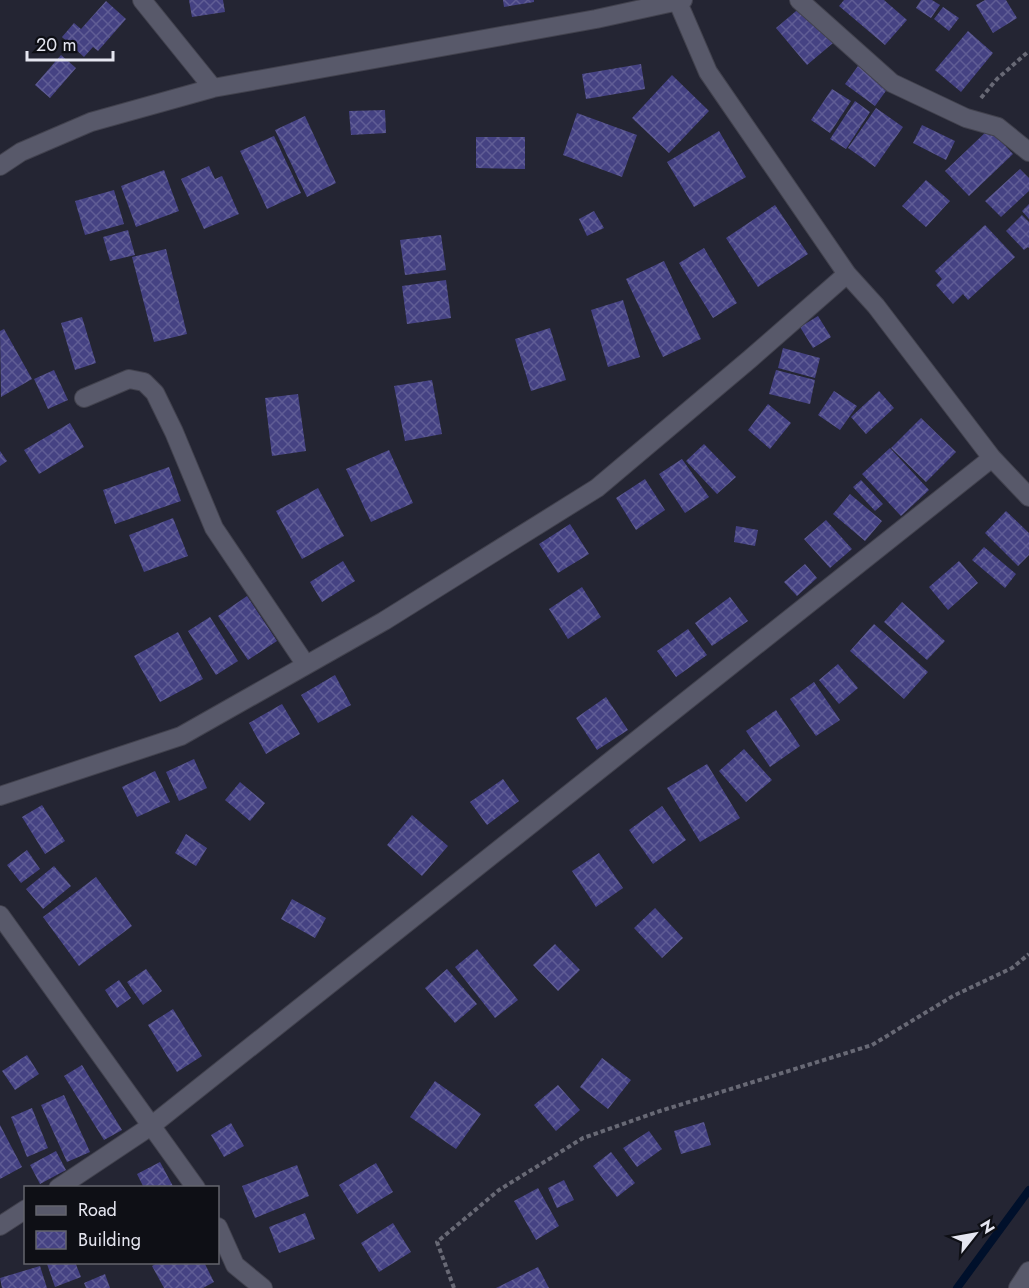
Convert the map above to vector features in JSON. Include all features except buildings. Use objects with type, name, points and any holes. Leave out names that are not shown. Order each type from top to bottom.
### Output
[{"type":"street","points":[[142,0],[213,88]]},
{"type":"street","points":[[799,0],[892,83],[966,118],[998,127],[1029,152]]},
{"type":"street","points":[[0,166],[21,152],[91,122],[213,88],[596,19],[679,1],[708,72],[847,274],[876,306],[992,458],[1029,497]]},
{"type":"street","points":[[0,796],[181,736],[384,621],[597,488],[847,274]]},
{"type":"street","points":[[84,398],[129,379],[144,382],[155,393],[214,528],[306,665]]},
{"type":"street","points":[[61,1186],[151,1126],[992,458]]},
{"type":"street","points":[[0,915],[195,1186]]},
{"type":"street","points":[[0,1226],[24,1210]]},
{"type":"street","points":[[219,1229],[235,1265],[262,1288]]},
{"type":"street","points":[[1018,1288],[1029,1271]]},
{"type":"path","points":[[966,118],[997,79],[1029,51]]},
{"type":"path","points":[[454,1288],[437,1242],[499,1190],[583,1138],[660,1111],[872,1045],[953,996],[1012,968],[1029,954]]},
{"type":"waterway","points":[[957,1288],[1029,1190]]}]
